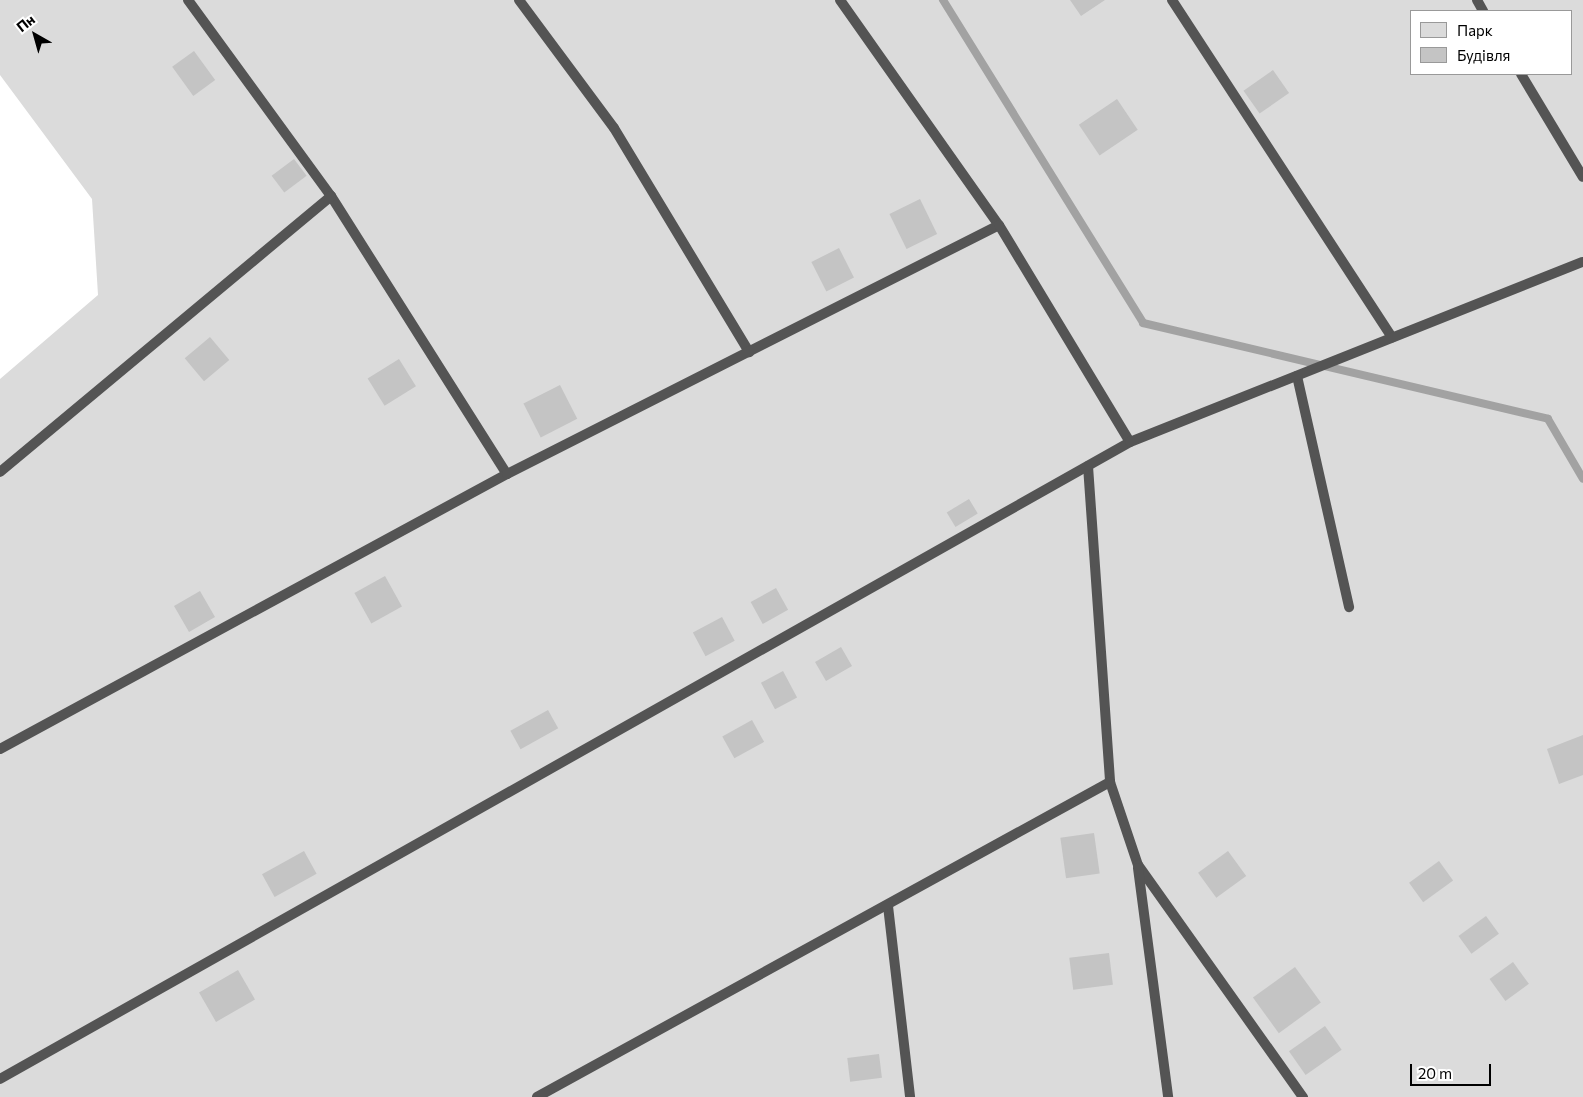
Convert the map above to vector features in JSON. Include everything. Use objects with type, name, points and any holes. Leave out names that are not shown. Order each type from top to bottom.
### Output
[{"type":"lane","points":[[188,0],[331,196],[507,474]]},
{"type":"lane","points":[[519,0],[614,128],[749,352]]},
{"type":"lane","points":[[840,0],[999,225],[1130,442]]},
{"type":"lane","points":[[1172,0],[1392,338]]},
{"type":"lane","points":[[1522,75],[1583,177]]},
{"type":"lane","points":[[0,472],[331,196]]},
{"type":"lane","points":[[0,749],[507,474],[999,225]]},
{"type":"lane","points":[[0,1079],[1130,442],[1583,262]]},
{"type":"lane","points":[[1297,376],[1349,607]]},
{"type":"lane","points":[[1088,466],[1110,782],[1138,865],[1168,1097]]},
{"type":"lane","points":[[537,1097],[888,906],[1110,782]]},
{"type":"lane","points":[[1138,865],[1303,1097]]},
{"type":"lane","points":[[888,906],[910,1097]]},
{"type":"green space","points":[[0,0],[1583,0],[1583,1097],[0,1097],[0,379],[98,295],[92,199],[0,75]]},
{"type":"building","points":[[1070,0],[1105,0],[1081,16]]},
{"type":"building","points":[[194,51],[215,80],[193,96],[172,67]]},
{"type":"building","points":[[1273,70],[1289,93],[1260,114],[1244,91]]},
{"type":"building","points":[[1117,99],[1138,130],[1100,155],[1079,125]]},
{"type":"building","points":[[294,159],[307,176],[284,193],[272,176]]},
{"type":"building","points":[[920,199],[937,234],[907,249],[889,214]]},
{"type":"building","points":[[839,248],[854,277],[826,291],[811,262]]},
{"type":"building","points":[[210,337],[229,360],[204,381],[185,358]]},
{"type":"building","points":[[399,359],[416,386],[385,406],[368,379]]},
{"type":"building","points":[[560,385],[577,419],[541,437],[523,404]]},
{"type":"building","points":[[969,499],[978,514],[955,527],[947,512]]},
{"type":"building","points":[[385,576],[402,607],[371,624],[354,593]]},
{"type":"building","points":[[776,588],[788,610],[763,624],[751,602]]},
{"type":"building","points":[[200,591],[215,617],[189,632],[174,606]]},
{"type":"building","points":[[722,617],[735,641],[706,656],[693,632]]},
{"type":"building","points":[[841,647],[852,666],[826,681],[815,662]]},
{"type":"building","points":[[783,671],[797,697],[775,709],[761,683]]},
{"type":"building","points":[[548,710],[558,728],[521,749],[510,731]]},
{"type":"building","points":[[752,720],[764,742],[734,758],[722,736]]},
{"type":"building","points":[[1583,735],[1583,775],[1559,784],[1547,749]]},
{"type":"building","points":[[1094,833],[1100,874],[1066,878],[1060,838]]},
{"type":"building","points":[[304,851],[317,874],[275,897],[262,874]]},
{"type":"building","points":[[1228,851],[1246,876],[1216,898],[1198,873]]},
{"type":"building","points":[[1439,861],[1453,880],[1423,902],[1409,883]]},
{"type":"building","points":[[1486,916],[1499,934],[1471,954],[1458,936]]},
{"type":"building","points":[[1109,953],[1113,985],[1073,990],[1069,958]]},
{"type":"building","points":[[1513,962],[1529,984],[1505,1001],[1490,979]]},
{"type":"building","points":[[1295,967],[1321,1003],[1279,1033],[1253,998]]},
{"type":"building","points":[[238,970],[255,999],[216,1022],[199,992]]},
{"type":"building","points":[[1325,1026],[1342,1050],[1306,1075],[1289,1051]]},
{"type":"building","points":[[879,1054],[882,1078],[850,1082],[847,1058]]},
{"type":"waterway","points":[[943,0],[1143,323],[1548,419],[1583,479]]}]
